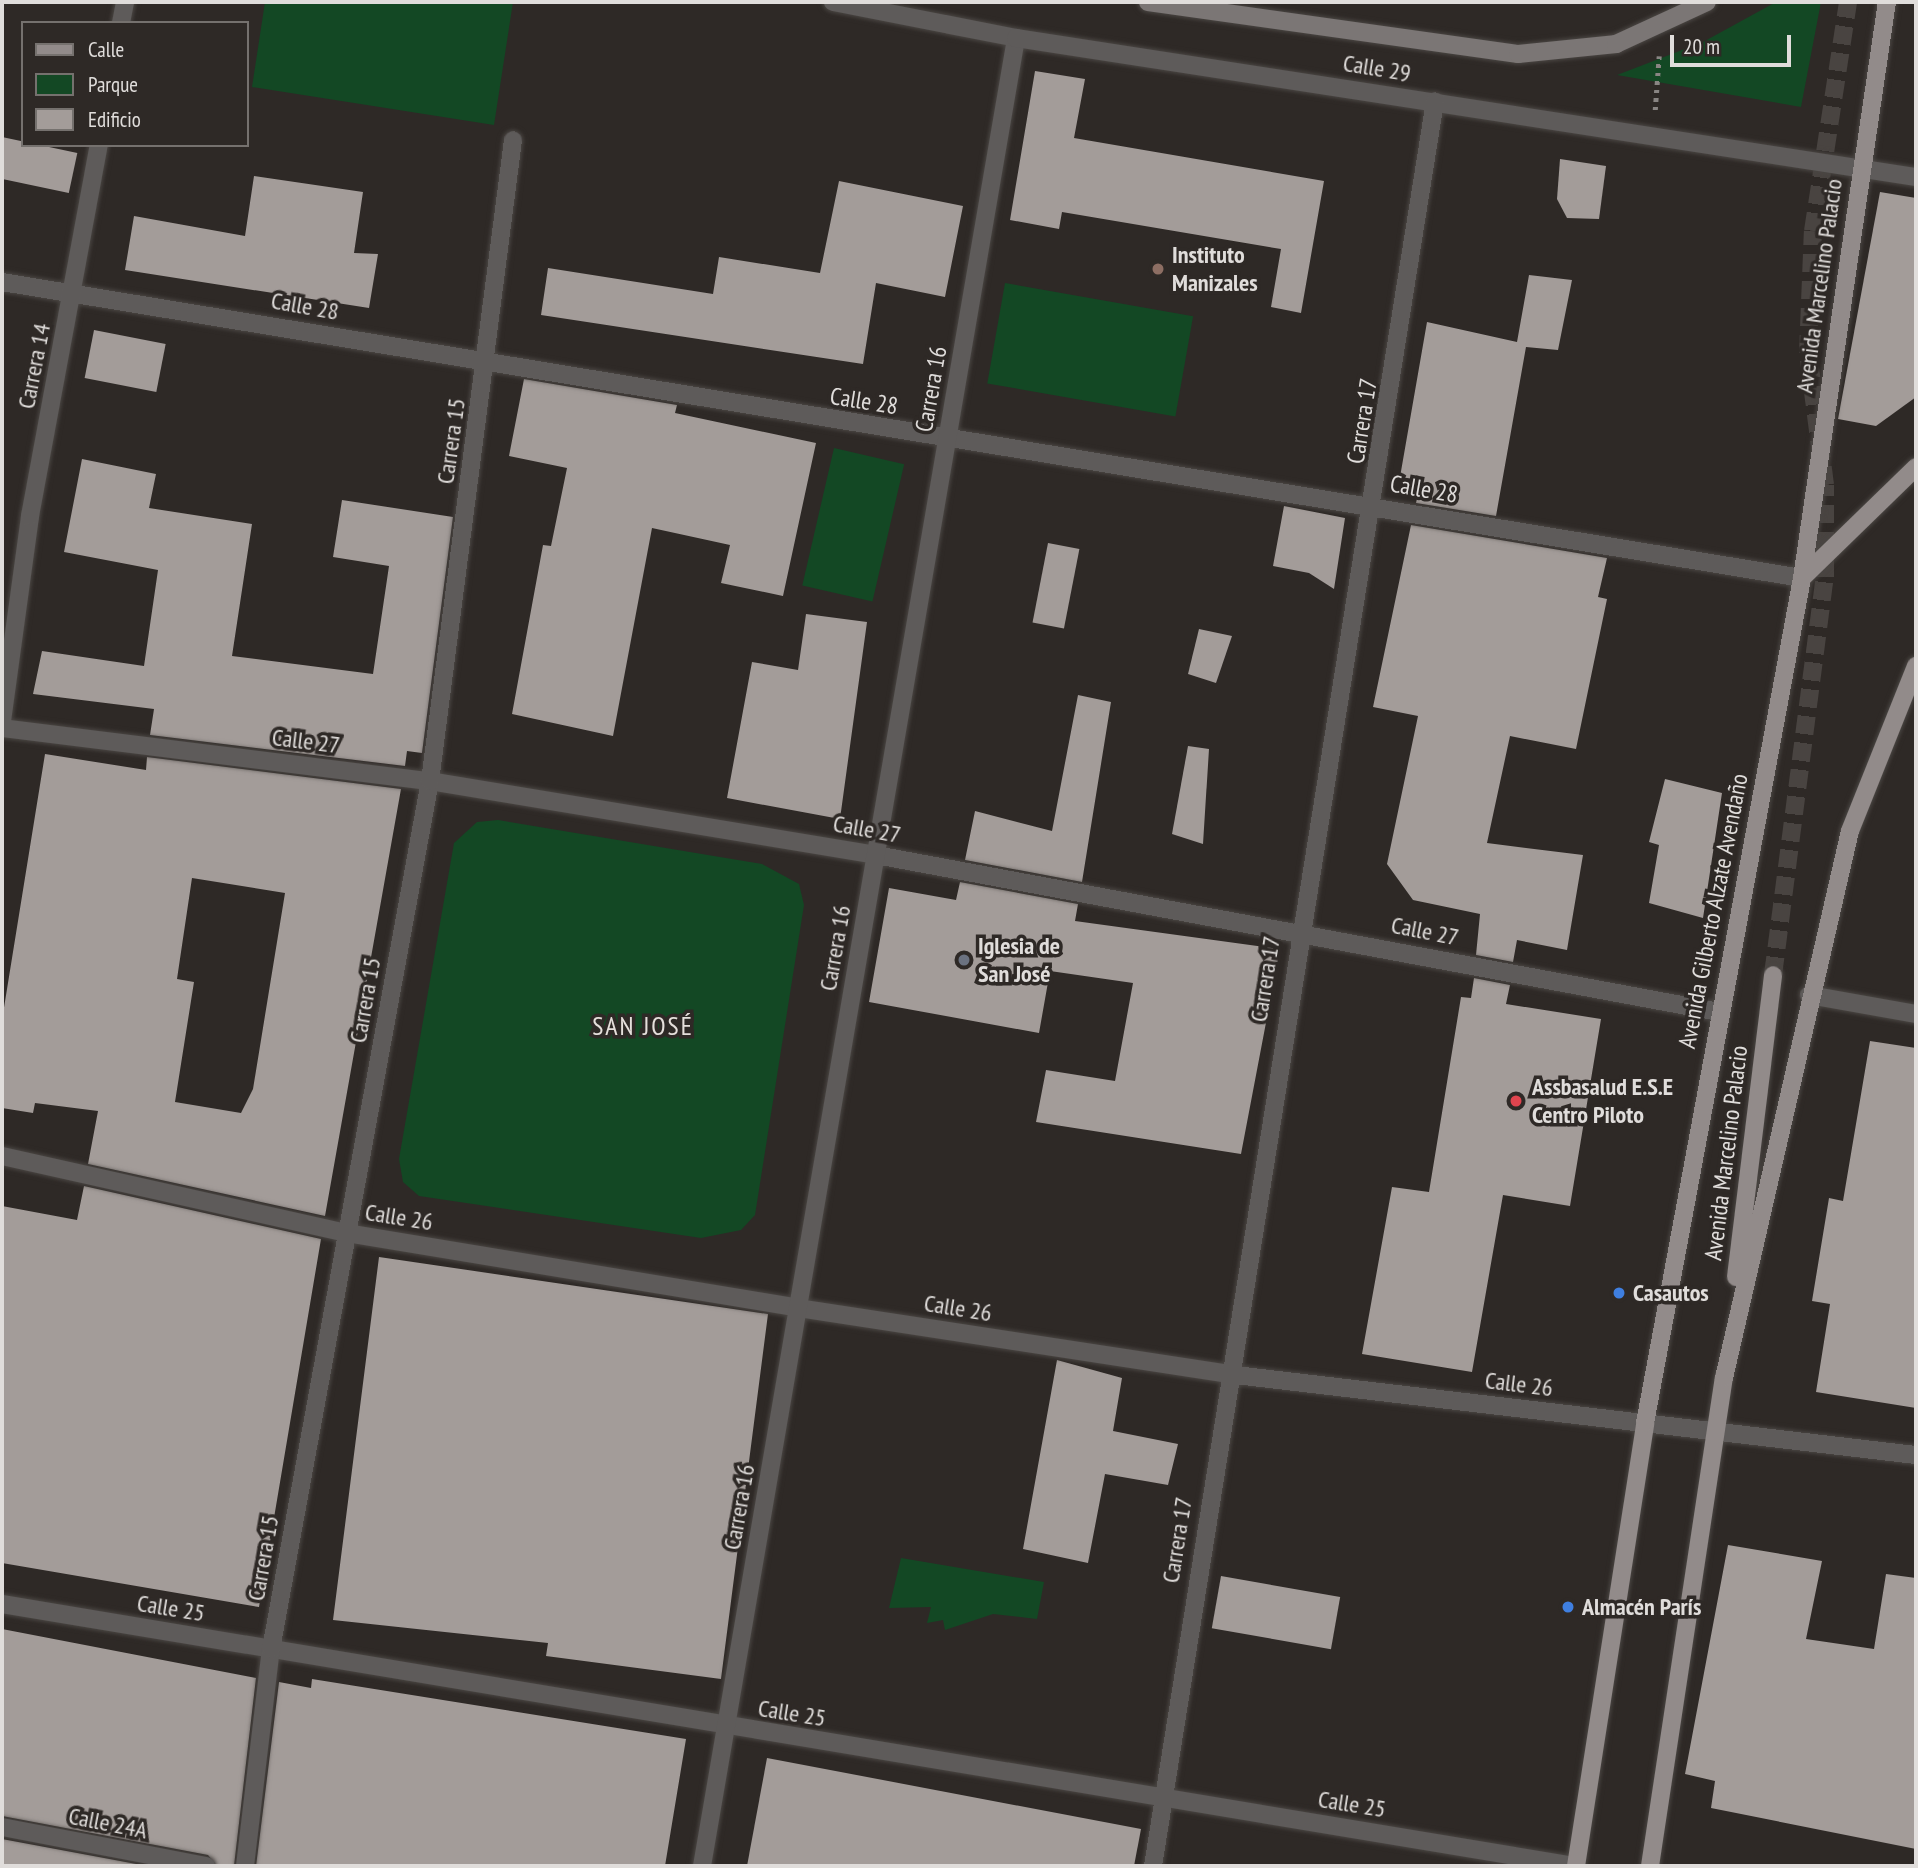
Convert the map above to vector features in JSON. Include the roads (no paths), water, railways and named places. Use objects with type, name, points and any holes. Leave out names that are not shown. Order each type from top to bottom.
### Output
[{"type":"main road","points":[[1147,2],[1518,54],[1616,44],[1650,32],[1707,2]]},
{"type":"main road","name":"Avenida Marcelino Palacio","points":[[1802,578],[1887,2]]},
{"type":"main road","points":[[1802,578],[1916,467]]},
{"type":"main road","name":"Avenida Gilberto Alzate Avendaño","points":[[1576,1866],[1645,1423],[1718,1012],[1802,578]]},
{"type":"main road","points":[[1650,1866],[1724,1378],[1809,995],[1850,831],[1916,666]]},
{"type":"main road","name":"Avenida Marcelino Palacio","points":[[1724,1378],[1773,975]]},
{"type":"street","points":[[121,21],[125,2]]},
{"type":"street","name":"Calle 29","points":[[833,2],[1016,38],[1916,177]]},
{"type":"street","name":"Carrera 16","points":[[702,1866],[1016,38]]},
{"type":"street","name":"Carrera 17","points":[[1153,1866],[1227,1374],[1298,931],[1374,506],[1435,101]]},
{"type":"street","name":"Carrera 15","points":[[245,1866],[271,1649],[429,781],[486,363],[513,140]]},
{"type":"street","name":"Carrera 14","points":[[2,721],[30,516],[99,147]]},
{"type":"street","name":"Calle 28","points":[[2,282],[73,290],[486,363],[1802,578]]},
{"type":"street","name":"Calle 27","points":[[2,728],[429,781],[876,855],[1298,931],[1718,1012]]},
{"type":"street","points":[[1809,995],[1916,1014]]},
{"type":"street","name":"Calle 26","points":[[2,1156],[347,1233],[798,1308],[1227,1374],[1916,1455]]},
{"type":"street","name":"Calle 25","points":[[2,1604],[726,1727],[1576,1866]]},
{"type":"street","name":"Calle 24A","points":[[2,1827],[206,1866]]},
{"type":"tunnel","points":[[1773,975],[1825,577],[1825,485],[1808,353],[1813,231],[1848,2]]},
{"type":"place","name":"Instituto Manizales","points":[[1158,269]]},
{"type":"place","name":"Iglesia de San José","points":[[964,960]]},
{"type":"place","name":"Assbasalud E.S.E Centro Piloto","points":[[1516,1101]]},
{"type":"place","name":"Casautos","points":[[1619,1293]]},
{"type":"place","name":"Almacén París","points":[[1568,1607]]},
{"type":"district","name":"SAN JOSÉ","points":[[643,1026]]}]
